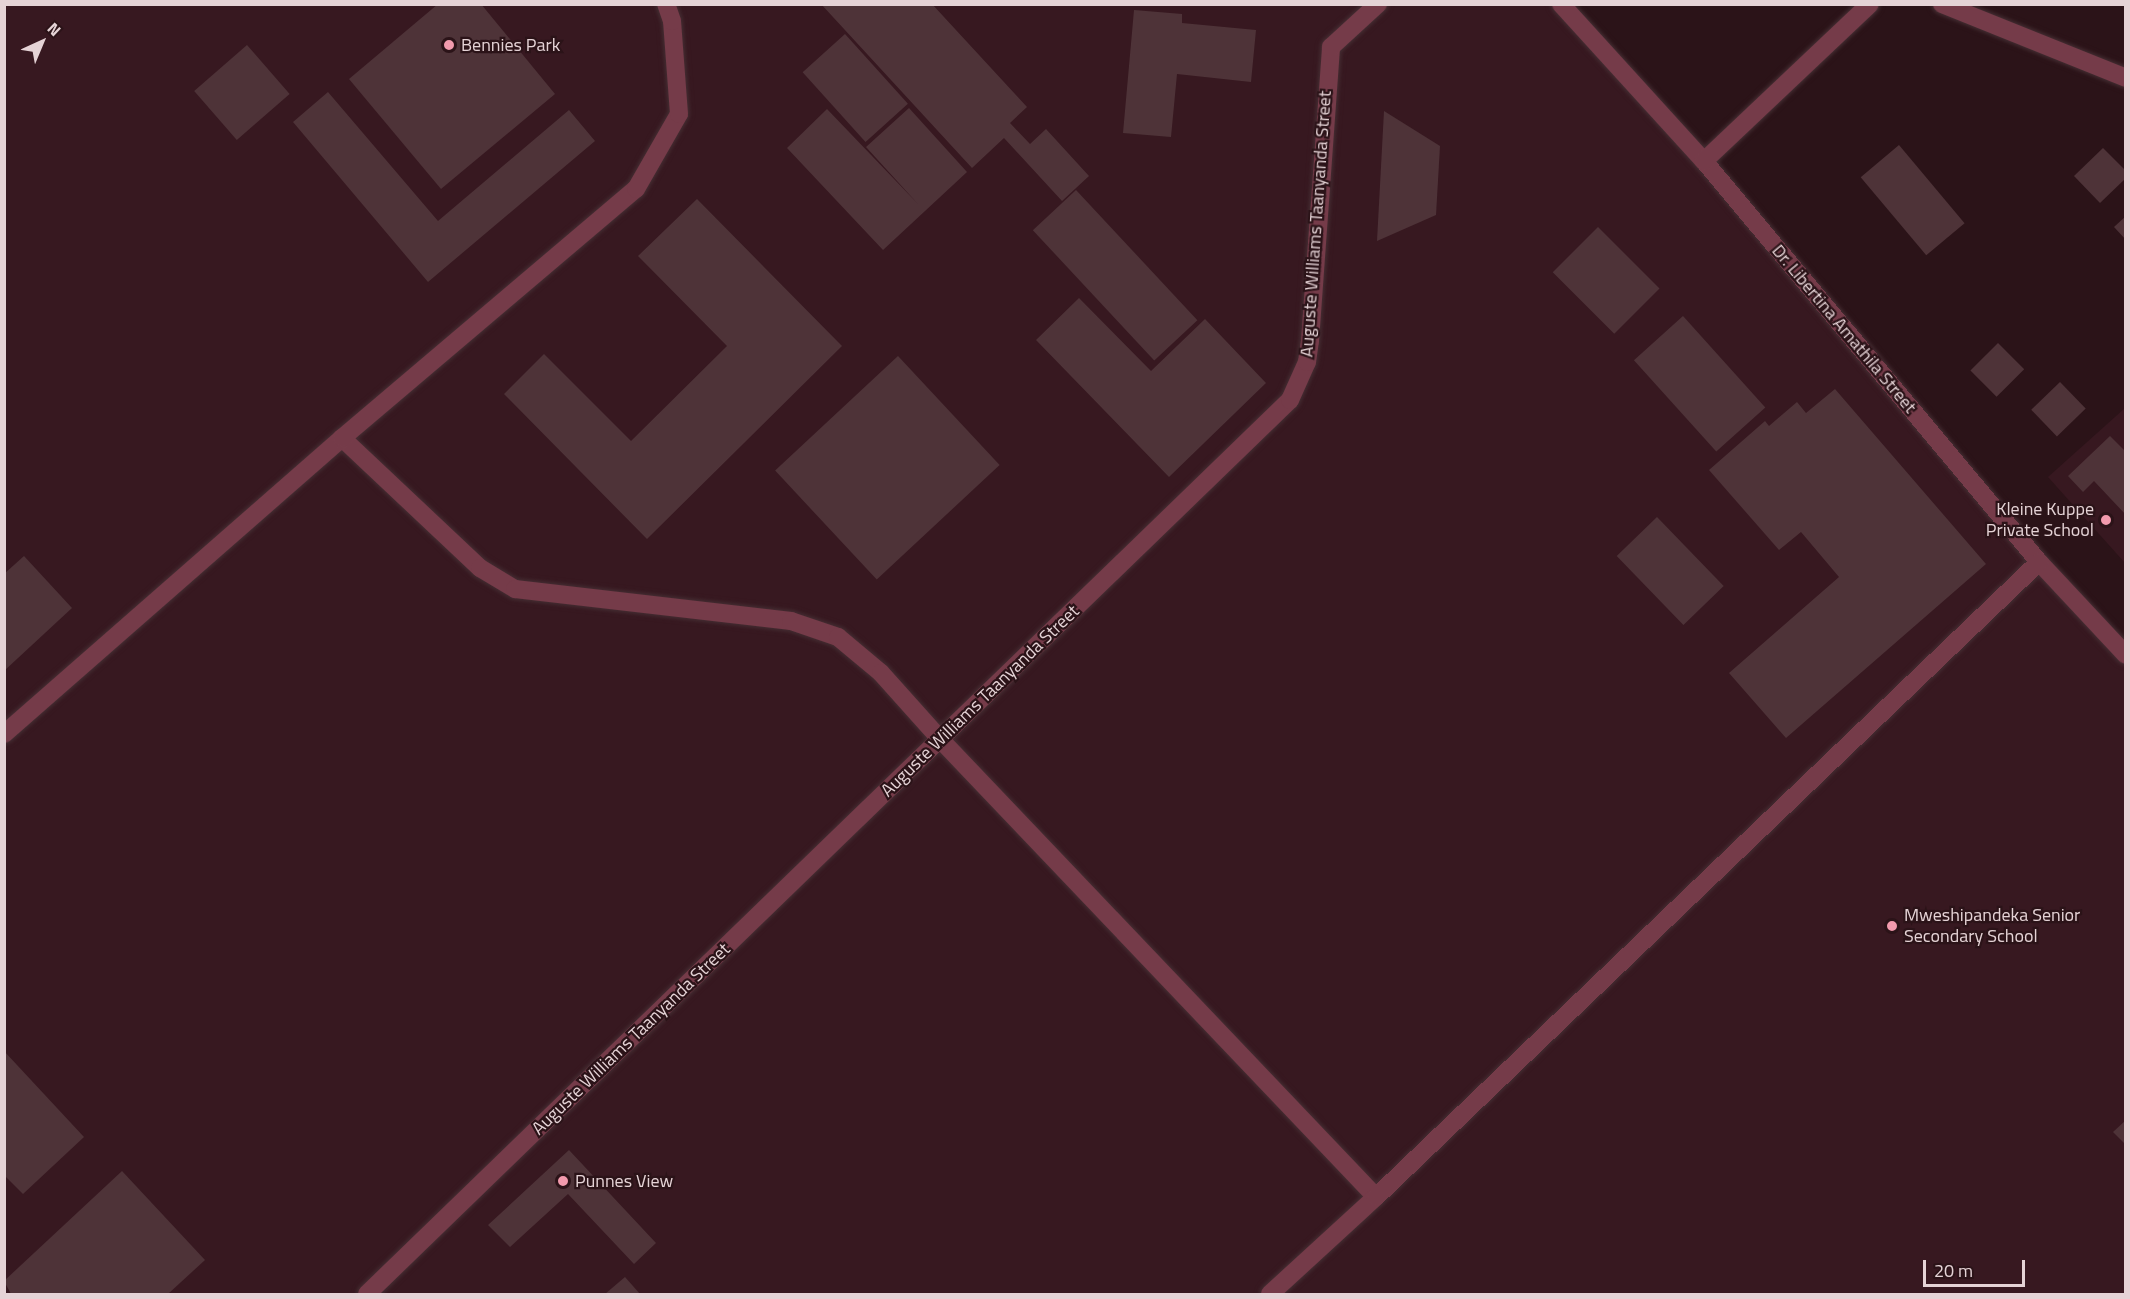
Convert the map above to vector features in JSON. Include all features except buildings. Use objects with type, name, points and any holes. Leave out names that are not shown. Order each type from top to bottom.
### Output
[{"type":"street","points":[[4,734],[342,438],[636,189],[680,114],[672,21],[666,4]]},
{"type":"street","name":"Auguste Williams Taanyanda Street","points":[[367,1294],[1290,400],[1307,362],[1310,341],[1331,47],[1378,4]]},
{"type":"street","name":"Dr. Libertina Amathila Street","points":[[1561,4],[1704,161],[2039,562],[2126,655]]},
{"type":"street","points":[[1704,161],[1870,4]]},
{"type":"street","points":[[1942,4],[2126,78]]},
{"type":"street","points":[[342,438],[480,568],[515,589],[791,621],[838,637],[881,673],[940,739],[1376,1197]]},
{"type":"street","points":[[1270,1294],[1376,1197],[2039,562]]},
{"type":"shaded area","points":[[5,5],[1561,5],[2125,655],[2125,1294],[5,1294]]},
{"type":"shaded area","name":"Kleine Kuppe Private School","points":[[2125,408],[2125,563],[2048,477]]},
{"type":"place","name":"Bennies Park","points":[[449,45]]},
{"type":"place","name":"Kleine Kuppe Private School","points":[[2106,520]]},
{"type":"place","name":"Mweshipandeka Senior Secondary School","points":[[1892,926]]},
{"type":"place","name":"Punnes View","points":[[563,1181]]}]
